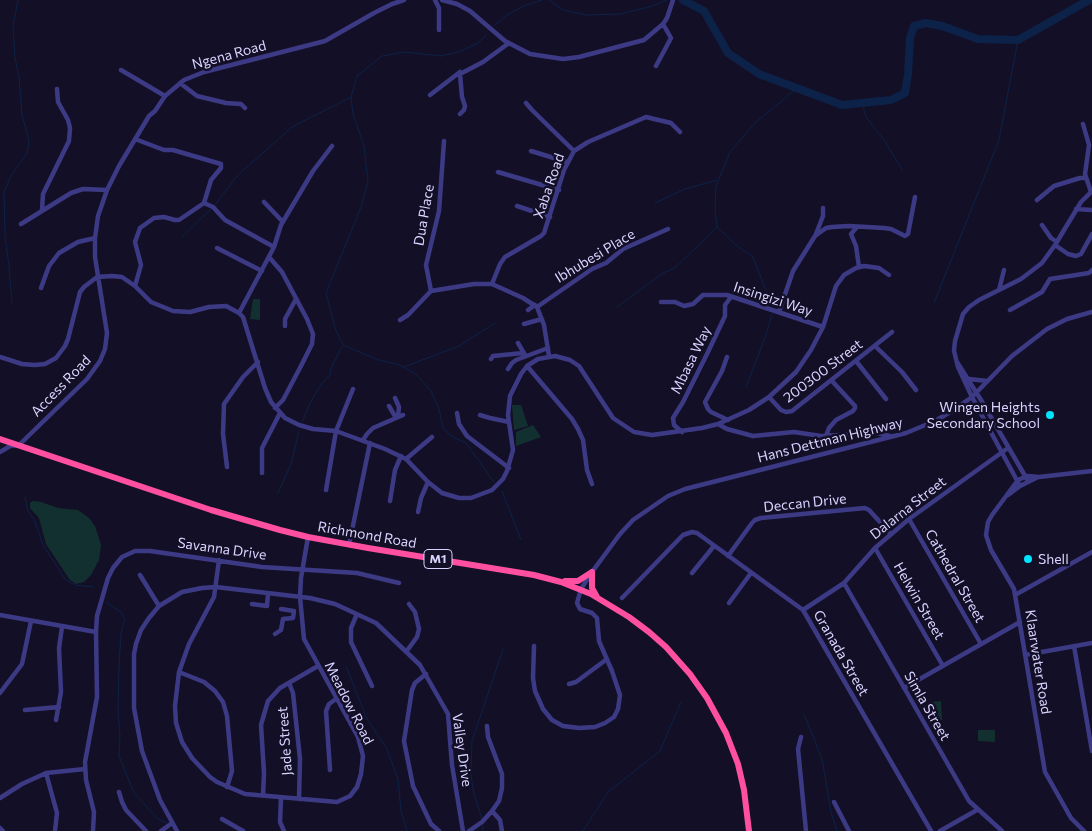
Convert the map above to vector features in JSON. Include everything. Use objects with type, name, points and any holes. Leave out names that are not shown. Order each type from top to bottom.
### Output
[{"type":"highway","name":"Richmond Road","points":[[0,439],[211,510],[308,537],[498,568],[552,579],[597,597],[629,617],[666,647],[690,674],[707,698],[726,732],[738,764],[744,790],[749,831]]},
{"type":"highway","points":[[552,579],[573,582],[582,579],[592,572]]},
{"type":"highway","points":[[592,572],[592,588],[597,597]]},
{"type":"street","name":"Ngena Road","points":[[97,277],[95,238],[98,216],[107,190],[149,116],[155,111],[165,96],[180,83],[209,70],[325,41],[374,13],[404,0]]},
{"type":"street","points":[[435,0],[438,6],[440,30]]},
{"type":"street","points":[[442,0],[457,4],[470,11],[509,44],[532,55],[564,59],[579,57],[644,40],[663,24],[674,0]]},
{"type":"street","points":[[656,66],[671,38],[663,24]]},
{"type":"street","points":[[430,95],[457,73],[483,62],[509,44]]},
{"type":"street","points":[[121,70],[165,96]]},
{"type":"street","points":[[460,114],[465,106],[459,78],[462,71]]},
{"type":"street","points":[[180,83],[197,96],[226,103],[241,104],[245,108]]},
{"type":"street","points":[[42,210],[43,194],[70,140],[68,120],[58,102],[57,89]]},
{"type":"street","points":[[526,102],[574,151]]},
{"type":"street","name":"Xaba Road","points":[[492,284],[502,260],[541,236],[550,217],[567,162],[574,151],[588,142],[646,116],[665,121],[680,132]]},
{"type":"street","points":[[1020,486],[972,397],[956,361],[955,341],[963,314],[979,300],[1021,279],[1042,263],[1056,244],[1076,209],[1091,192],[1085,174],[1089,145],[1083,124]]},
{"type":"street","points":[[135,139],[164,150],[171,150],[222,165],[211,180],[204,203],[179,220],[164,217],[154,218],[140,228],[135,242],[141,265],[135,286]]},
{"type":"street","name":"Dua Place","points":[[430,291],[426,265],[439,211],[444,141]]},
{"type":"street","points":[[238,313],[274,247],[283,222],[313,171],[332,146]]},
{"type":"street","points":[[531,151],[567,162]]},
{"type":"street","points":[[498,172],[559,190]]},
{"type":"street","points":[[1037,200],[1054,186],[1086,178]]},
{"type":"street","points":[[21,224],[78,190],[107,190]]},
{"type":"street","points":[[815,236],[832,227],[857,227],[884,228],[905,236],[908,234],[915,197]]},
{"type":"street","points":[[264,202],[283,222]]},
{"type":"street","points":[[204,203],[213,207],[225,220],[274,247]]},
{"type":"street","points":[[518,206],[550,217]]},
{"type":"street","points":[[779,312],[793,271],[815,236],[823,216],[823,208]]},
{"type":"street","points":[[1076,209],[1092,210]]},
{"type":"street","points":[[1042,225],[1056,244],[1074,256],[1080,254],[1092,234]]},
{"type":"street","points":[[857,227],[851,234],[856,246],[859,267]]},
{"type":"street","name":"Ibhubesi Place","points":[[528,310],[592,269],[606,263],[622,249],[668,229]]},
{"type":"street","points":[[41,288],[48,266],[58,253],[78,242],[95,238]]},
{"type":"street","points":[[1086,245],[1092,248]]},
{"type":"street","points":[[217,248],[262,271]]},
{"type":"street","points":[[269,257],[279,266],[312,329],[313,340],[283,400],[275,408]]},
{"type":"street","points":[[0,357],[22,364],[35,365],[46,364],[56,358],[62,352],[68,339],[80,292],[97,277],[118,276],[135,286],[152,302],[162,308],[173,311],[190,312],[220,306],[231,308],[245,322],[265,388],[275,408],[280,413],[299,425],[313,429],[336,431],[370,443],[403,458],[442,493],[451,497],[471,498],[492,490],[503,479],[509,468],[513,450],[508,409],[510,396],[527,366],[538,359],[549,356],[562,357],[579,366],[613,418],[634,432],[652,435],[682,432],[718,424],[749,410],[768,397],[796,372],[811,350],[823,327],[836,286],[844,275],[859,267],[874,267],[889,275]]},
{"type":"street","points":[[999,290],[1004,270]]},
{"type":"street","points":[[1010,310],[1042,292],[1050,279],[1089,273],[1092,270]]},
{"type":"street","name":"Access Road","points":[[19,445],[87,379],[100,361],[105,349],[107,333],[97,277]]},
{"type":"street","points":[[400,320],[408,315],[430,291],[474,284],[492,284],[536,306],[542,320],[549,356]]},
{"type":"street","name":"Insingizi Way","points":[[661,302],[675,302],[684,306],[693,304],[705,294],[725,295],[823,327]]},
{"type":"street","name":"Mbasa Way","points":[[682,432],[674,424],[673,418],[708,352],[725,316],[724,305],[731,297]]},
{"type":"street","points":[[285,326],[285,319],[296,299]]},
{"type":"street","name":"Hans Dettman Highway","points":[[581,589],[620,534],[633,520],[668,496],[710,481],[892,436],[930,424],[972,397],[1012,356],[1047,330],[1067,319],[1092,312]]},
{"type":"street","points":[[524,324],[542,320]]},
{"type":"street","name":"200300 Street","points":[[768,397],[781,410],[788,412],[832,381],[892,332]]},
{"type":"street","points":[[518,343],[525,354]]},
{"type":"street","points":[[875,346],[902,372],[916,390]]},
{"type":"street","points":[[491,359],[493,356],[525,354],[548,348]]},
{"type":"street","points":[[508,369],[512,363],[525,354]]},
{"type":"street","points":[[727,357],[722,371],[705,402],[711,412],[728,420]]},
{"type":"street","points":[[856,361],[886,399]]},
{"type":"street","points":[[956,361],[977,392],[1027,478],[1092,471]]},
{"type":"street","points":[[227,467],[223,434],[224,404],[243,377],[258,362]]},
{"type":"street","points":[[527,366],[572,419],[578,429],[583,440],[587,470],[592,484]]},
{"type":"street","points":[[969,379],[988,381]]},
{"type":"street","points":[[826,436],[829,428],[836,420],[854,411],[855,408],[832,381]]},
{"type":"street","points":[[326,490],[336,431],[353,389]]},
{"type":"street","points":[[395,398],[399,407],[399,417]]},
{"type":"street","points":[[961,404],[974,406],[980,410]]},
{"type":"street","points":[[389,406],[399,417]]},
{"type":"street","points":[[262,473],[262,448],[280,413]]},
{"type":"street","points":[[457,413],[459,424],[467,436],[509,468]]},
{"type":"street","points":[[480,415],[509,422]]},
{"type":"street","points":[[363,440],[370,430],[399,417]]},
{"type":"street","points":[[718,424],[727,429],[753,436],[794,432],[826,436],[872,433],[892,436]]},
{"type":"street","points":[[390,501],[395,470],[403,458],[432,437]]},
{"type":"street","points":[[349,545],[370,443]]},
{"type":"street","points":[[0,452],[10,446],[19,445]]},
{"type":"street","name":"Dalarna Street","points":[[803,610],[844,583],[875,548],[909,518],[1008,448]]},
{"type":"street","name":"Klaarwater Road","points":[[1027,478],[1018,480],[992,515],[988,522],[986,535],[991,550],[1012,584],[1015,595],[1045,772],[1071,818],[1084,831]]},
{"type":"street","name":"Klaarwater Road","points":[[1005,498],[1027,478]]},
{"type":"street","points":[[418,512],[420,498],[428,482]]},
{"type":"street","name":"Deccan Drive","points":[[728,556],[755,520],[761,518],[865,508],[890,534]]},
{"type":"street","name":"Cathedral Street","points":[[909,518],[981,644]]},
{"type":"street","name":"Granada Street","points":[[622,598],[682,535],[688,532],[697,533],[803,610],[931,831]]},
{"type":"street","name":"Meadow Road","points":[[219,560],[214,597],[189,644],[178,672],[175,706],[176,723],[182,742],[192,758],[210,777],[227,787],[245,794],[336,802],[350,796],[357,787],[362,768],[362,749],[304,639],[300,597],[301,569],[308,537]]},
{"type":"street","points":[[692,572],[714,546]]},
{"type":"street","name":"Helwin Street","points":[[875,548],[943,666]]},
{"type":"street","name":"Savanna Drive","points":[[93,831],[94,812],[85,769],[97,696],[96,632],[98,616],[108,578],[122,557],[142,550],[262,567],[357,573],[399,583]]},
{"type":"street","points":[[1015,595],[1092,552]]},
{"type":"street","points":[[729,602],[751,572]]},
{"type":"street","points":[[140,575],[159,606],[149,618],[136,644],[133,689],[134,708],[144,760],[160,800],[177,831]]},
{"type":"street","name":"Simla Street","points":[[844,583],[969,801],[1002,831]]},
{"type":"street","name":"Valley Drive","points":[[159,606],[182,592],[216,587],[324,600],[376,623],[420,665],[444,705],[449,718],[452,765],[463,831]]},
{"type":"street","points":[[534,646],[534,682],[538,701],[552,720],[563,726],[579,728],[595,727],[614,717],[618,710],[620,695],[599,642],[597,618],[595,615],[578,607],[577,603],[581,589]]},
{"type":"street","points":[[252,604],[267,606],[268,594]]},
{"type":"street","points":[[406,652],[417,637],[419,629],[415,612],[409,604]]},
{"type":"street","points":[[275,634],[281,630],[284,619],[293,618],[294,611],[281,609]]},
{"type":"street","points":[[357,614],[351,628],[351,642],[372,686]]},
{"type":"street","points":[[0,621],[1,615],[96,632]]},
{"type":"street","points":[[0,694],[22,664],[31,621]]},
{"type":"street","points":[[904,688],[1020,622]]},
{"type":"street","points":[[56,720],[61,692],[59,648],[62,627]]},
{"type":"street","points":[[1025,654],[1092,643]]},
{"type":"street","points":[[1074,646],[1092,751]]},
{"type":"street","points":[[569,684],[576,682],[606,659]]},
{"type":"street","points":[[263,796],[262,718],[268,701],[289,682],[318,666]]},
{"type":"street","points":[[178,672],[204,682],[215,691],[223,702],[232,771],[227,787]]},
{"type":"street","points":[[426,674],[415,683],[412,690],[404,741],[413,786],[431,824],[439,831]]},
{"type":"street","name":"Jade Street","points":[[289,682],[293,693],[300,759],[298,799]]},
{"type":"street","points":[[330,770],[326,711],[329,704],[336,699]]},
{"type":"street","points":[[25,710],[59,708]]},
{"type":"street","points":[[469,831],[482,822],[492,811],[501,794],[503,779],[488,737],[487,726]]},
{"type":"street","points":[[801,737],[798,749],[806,831]]},
{"type":"street","points":[[0,798],[46,772],[85,769]]},
{"type":"street","points":[[46,772],[56,809],[55,831]]},
{"type":"street","points":[[119,792],[126,810],[146,831]]},
{"type":"street","points":[[281,798],[281,830]]},
{"type":"street","points":[[834,802],[849,831]]},
{"type":"street","points":[[940,831],[977,810]]},
{"type":"street","points":[[492,811],[500,820],[502,831]]},
{"type":"street","points":[[222,819],[243,831]]},
{"type":"street","points":[[161,831],[172,823]]},
{"type":"street","points":[[0,828],[3,831]]},
{"type":"green space","points":[[253,299],[260,299],[260,320],[250,319]]},
{"type":"green space","points":[[512,405],[521,405],[528,426],[514,430]]},
{"type":"green space","points":[[533,425],[541,437],[516,446],[516,432]]},
{"type":"green space","points":[[33,501],[58,508],[78,510],[89,518],[95,526],[101,545],[99,560],[91,575],[84,582],[76,584],[70,580],[46,544],[39,518],[30,508],[30,503]]},
{"type":"green space","points":[[941,701],[942,720],[932,721],[931,702]]},
{"type":"green space","points":[[978,730],[995,730],[995,742],[978,741]]},
{"type":"waterway","points":[[12,303],[5,236],[4,192],[11,176],[27,153],[29,141],[22,115],[19,77],[15,58],[13,26],[18,0]]},
{"type":"waterway","points":[[494,26],[507,15],[524,6],[542,0]]},
{"type":"waterway","points":[[549,0],[563,10],[586,15],[621,14],[667,0]]},
{"type":"waterway","points":[[683,0],[704,11],[728,53],[759,74],[842,105],[891,100],[905,93],[910,38],[914,26],[926,23],[942,26],[978,39],[1018,40],[1089,0]]},
{"type":"waterway","points":[[487,34],[478,43],[461,51],[442,56],[404,52],[382,56],[357,76],[351,97],[353,114],[364,146],[368,182],[361,207],[326,293],[336,331],[343,345],[379,360],[400,365],[416,374],[431,391],[439,409],[443,428],[451,436],[466,443],[494,482]]},
{"type":"waterway","points":[[934,303],[999,140],[1018,40]]},
{"type":"waterway","points":[[617,307],[663,273],[675,268],[717,227],[715,209],[716,186],[730,152],[755,123],[797,88]]},
{"type":"waterway","points":[[215,205],[237,176],[292,127],[351,97]]},
{"type":"waterway","points":[[862,103],[866,117],[884,140],[903,171]]},
{"type":"waterway","points":[[655,203],[685,189],[717,180]]},
{"type":"waterway","points":[[182,237],[212,208]]},
{"type":"waterway","points":[[717,227],[737,246],[753,257],[772,306]]},
{"type":"waterway","points":[[746,387],[772,314]]},
{"type":"waterway","points":[[404,367],[459,346],[495,323]]},
{"type":"waterway","points":[[302,422],[311,401],[322,383],[330,375],[331,368],[342,347]]},
{"type":"waterway","points":[[278,493],[291,464],[299,431]]},
{"type":"waterway","points":[[502,491],[521,540]]},
{"type":"waterway","points":[[25,497],[28,511],[34,519],[43,545],[65,579],[75,585],[94,587]]},
{"type":"waterway","points":[[107,603],[121,612],[125,619],[121,633],[119,666],[119,756],[134,793],[158,819],[167,823]]},
{"type":"waterway","points":[[482,819],[473,790],[471,774],[472,741],[503,649]]},
{"type":"waterway","points":[[346,666],[367,719],[387,749],[398,779],[401,811],[407,831]]},
{"type":"waterway","points":[[583,831],[608,792],[660,751],[681,702]]},
{"type":"waterway","points":[[804,714],[822,759],[831,812],[837,831]]},
{"type":"waterway","points":[[483,825],[483,831]]},
{"type":"place","name":"Wingen Heights Secondary School","points":[[1050,415]]},
{"type":"place","name":"Shell","points":[[1028,559]]}]
